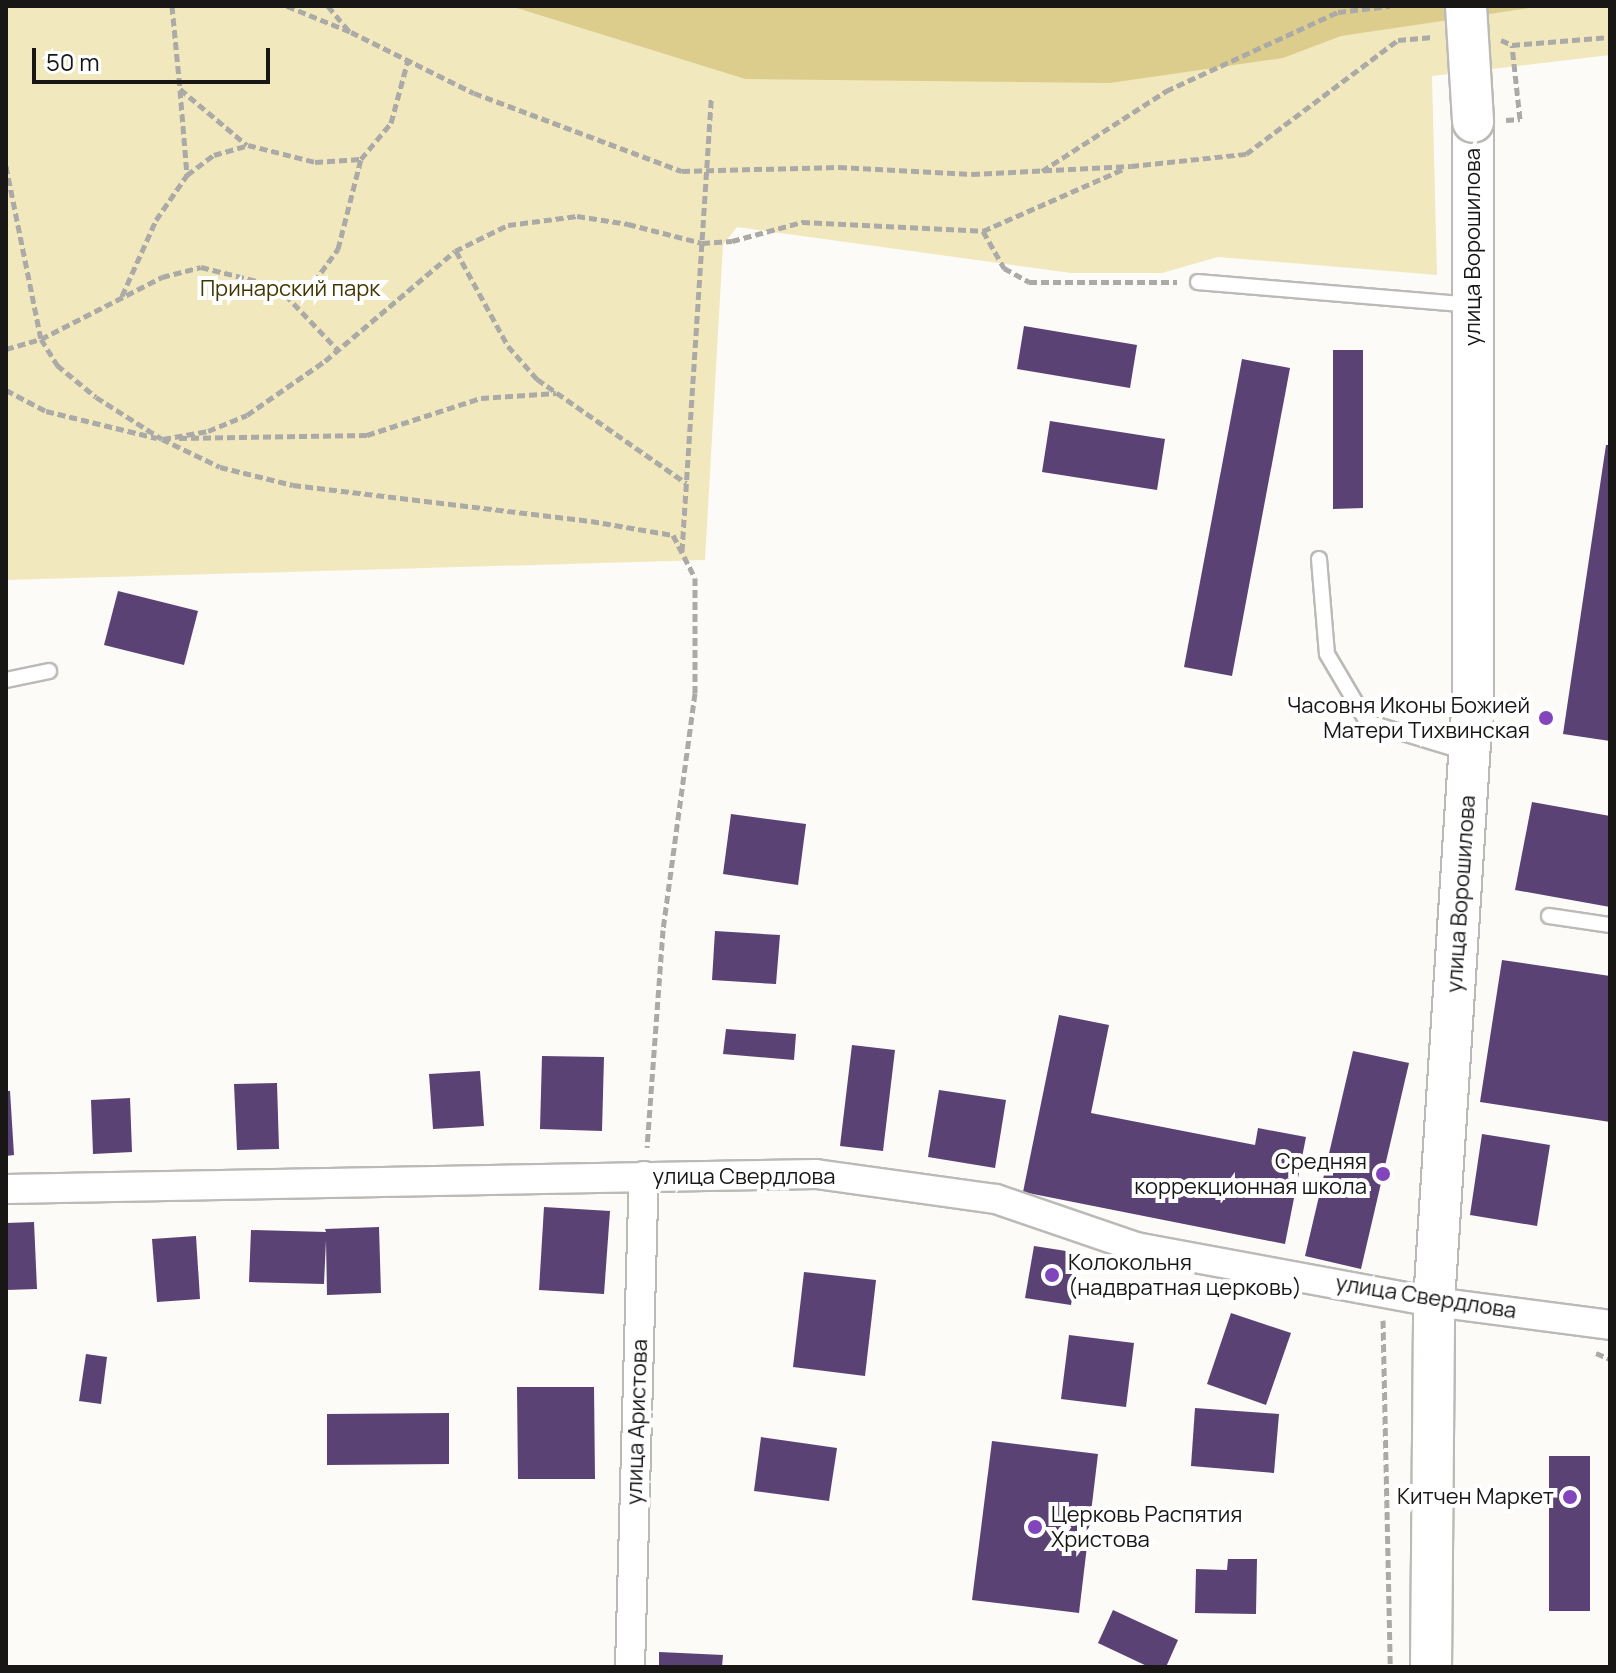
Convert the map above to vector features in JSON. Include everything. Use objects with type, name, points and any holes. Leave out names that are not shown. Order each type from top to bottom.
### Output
[{"type":"main road","name":"улица Ворошилова","points":[[1431,1667],[1434,1302],[1473,695],[1473,122],[1466,6]]},
{"type":"street","name":"улица Свердлова","points":[[6,1189],[816,1174],[996,1199],[1136,1247],[1434,1302],[1610,1325]]},
{"type":"street","name":"улица Аристова","points":[[630,1667],[644,1176]]},
{"type":"lane","points":[[1198,282],[1473,305]]},
{"type":"lane","points":[[1319,559],[1327,654],[1367,722],[1470,753]]},
{"type":"lane","points":[[6,680],[49,671]]},
{"type":"lane","points":[[1549,916],[1610,925]]},
{"type":"path","points":[[172,6],[187,175]]},
{"type":"path","points":[[287,6],[351,32],[534,117],[682,171],[839,167],[946,175],[1131,166],[1246,154],[1398,40],[1440,36]]},
{"type":"path","points":[[328,6],[351,32]]},
{"type":"path","points":[[1041,172],[1166,91],[1338,12],[1390,6]]},
{"type":"path","points":[[1493,36],[1512,45],[1610,37]]},
{"type":"path","points":[[1512,45],[1520,119]]},
{"type":"path","points":[[6,349],[41,339],[162,277],[201,267],[277,286],[314,282],[338,249],[361,159],[391,123],[408,60]]},
{"type":"path","points":[[180,89],[248,145],[315,162],[361,159]]},
{"type":"path","points":[[682,553],[711,97]]},
{"type":"path","points":[[121,297],[156,220],[187,175],[214,155],[248,145]]},
{"type":"path","points":[[6,166],[41,339],[57,365],[96,397],[162,439],[220,467],[293,485],[591,521],[673,535],[695,578],[695,693],[663,930],[644,1176]]},
{"type":"path","points":[[162,439],[208,431],[247,415],[338,350],[455,251],[508,225],[577,216],[628,224],[702,243],[732,241],[802,222],[983,231],[1131,166]]},
{"type":"path","points":[[983,231],[1004,268],[1029,282],[1198,282]]},
{"type":"path","points":[[455,251],[508,346],[537,379],[687,484]]},
{"type":"path","points":[[277,286],[338,350]]},
{"type":"path","points":[[6,390],[46,411],[162,439],[367,435],[481,398],[556,393]]},
{"type":"path","points":[[1382,1291],[1390,1667]]},
{"type":"green space","name":"Принарский парк","points":[[6,6],[510,6],[745,79],[1277,6],[1610,6],[1610,55],[1432,76],[1437,275],[1218,257],[1162,273],[1071,273],[737,227],[723,245],[705,560],[6,580]]},
{"type":"shaded area","points":[[510,6],[1542,6],[1341,36],[1283,58],[1110,83],[745,79]]},
{"type":"building","points":[[1024,326],[1137,345],[1130,388],[1017,369]]},
{"type":"building","points":[[1333,350],[1363,350],[1363,508],[1333,509]]},
{"type":"building","points":[[1242,359],[1290,368],[1232,676],[1184,667]]},
{"type":"building","points":[[1050,421],[1165,439],[1157,490],[1042,472]]},
{"type":"building","points":[[1606,445],[1610,445],[1610,741],[1563,734]]},
{"type":"building","points":[[118,591],[198,611],[184,665],[104,645]]},
{"type":"building","points":[[1532,802],[1610,816],[1610,907],[1515,890]]},
{"type":"building","points":[[731,814],[806,824],[798,885],[723,874]]},
{"type":"building","points":[[715,931],[780,935],[776,984],[712,980]]},
{"type":"building","points":[[1502,960],[1610,976],[1610,1122],[1480,1102]]},
{"type":"building","points":[[1059,1015],[1109,1025],[1091,1113],[1255,1145],[1258,1128],[1306,1137],[1285,1244],[1023,1192]]},
{"type":"building","points":[[726,1029],[796,1034],[794,1060],[723,1054]]},
{"type":"building","points":[[852,1045],[895,1050],[883,1151],[840,1146]]},
{"type":"building","points":[[1353,1051],[1409,1063],[1361,1269],[1305,1256]]},
{"type":"building","points":[[542,1056],[604,1057],[602,1131],[540,1129]]},
{"type":"building","points":[[480,1071],[484,1126],[433,1129],[429,1074]]},
{"type":"building","points":[[277,1083],[279,1149],[237,1150],[234,1084]]},
{"type":"building","points":[[939,1090],[1006,1100],[995,1168],[928,1157]]},
{"type":"building","points":[[6,1091],[10,1091],[14,1155],[6,1156]]},
{"type":"building","points":[[130,1098],[132,1152],[93,1154],[91,1100]]},
{"type":"building","points":[[1482,1134],[1550,1145],[1537,1226],[1470,1215]]},
{"type":"building","points":[[544,1207],[610,1211],[604,1294],[539,1290]]},
{"type":"building","points":[[34,1222],[37,1289],[6,1290],[6,1223]]},
{"type":"building","points":[[379,1227],[381,1293],[327,1295],[326,1240],[324,1284],[249,1282],[251,1230],[326,1232],[325,1229]]},
{"type":"building","points":[[196,1236],[200,1299],[157,1302],[152,1239]]},
{"type":"building","name":"Колокольня (надвратная церковь)","points":[[1034,1246],[1079,1253],[1071,1305],[1025,1298]]},
{"type":"building","points":[[804,1272],[876,1280],[865,1376],[793,1367]]},
{"type":"building","points":[[1231,1313],[1291,1333],[1266,1405],[1207,1384]]},
{"type":"building","points":[[1069,1335],[1134,1343],[1126,1407],[1061,1399]]},
{"type":"building","points":[[86,1354],[107,1357],[101,1404],[79,1401]]},
{"type":"building","points":[[517,1387],[594,1387],[595,1479],[518,1479]]},
{"type":"building","points":[[1195,1408],[1279,1414],[1274,1473],[1191,1466]]},
{"type":"building","points":[[449,1413],[449,1464],[327,1465],[327,1414]]},
{"type":"building","points":[[761,1437],[837,1448],[829,1501],[754,1491]]},
{"type":"building","name":"Церковь Распятия Христова","points":[[992,1441],[1098,1454],[1079,1613],[972,1600]]},
{"type":"building","points":[[1549,1456],[1590,1456],[1590,1611],[1549,1611]]},
{"type":"building","points":[[1228,1559],[1257,1559],[1256,1614],[1195,1613],[1196,1569],[1227,1570]]},
{"type":"building","points":[[1113,1610],[1178,1640],[1166,1667],[1149,1667],[1098,1643]]},
{"type":"building","points":[[659,1652],[723,1655],[722,1667],[659,1667]]},
{"type":"place","name":"Часовня Иконы Божией Матери Тихвинская","points":[[1546,718]]},
{"type":"place","name":"Средняя коррекционная школа","points":[[1383,1174]]},
{"type":"place","name":"Колокольня (надвратная церковь)","points":[[1052,1275]]},
{"type":"place","name":"Китчен Маркет","points":[[1570,1497]]},
{"type":"place","name":"Церковь Распятия Христова","points":[[1035,1527]]}]
